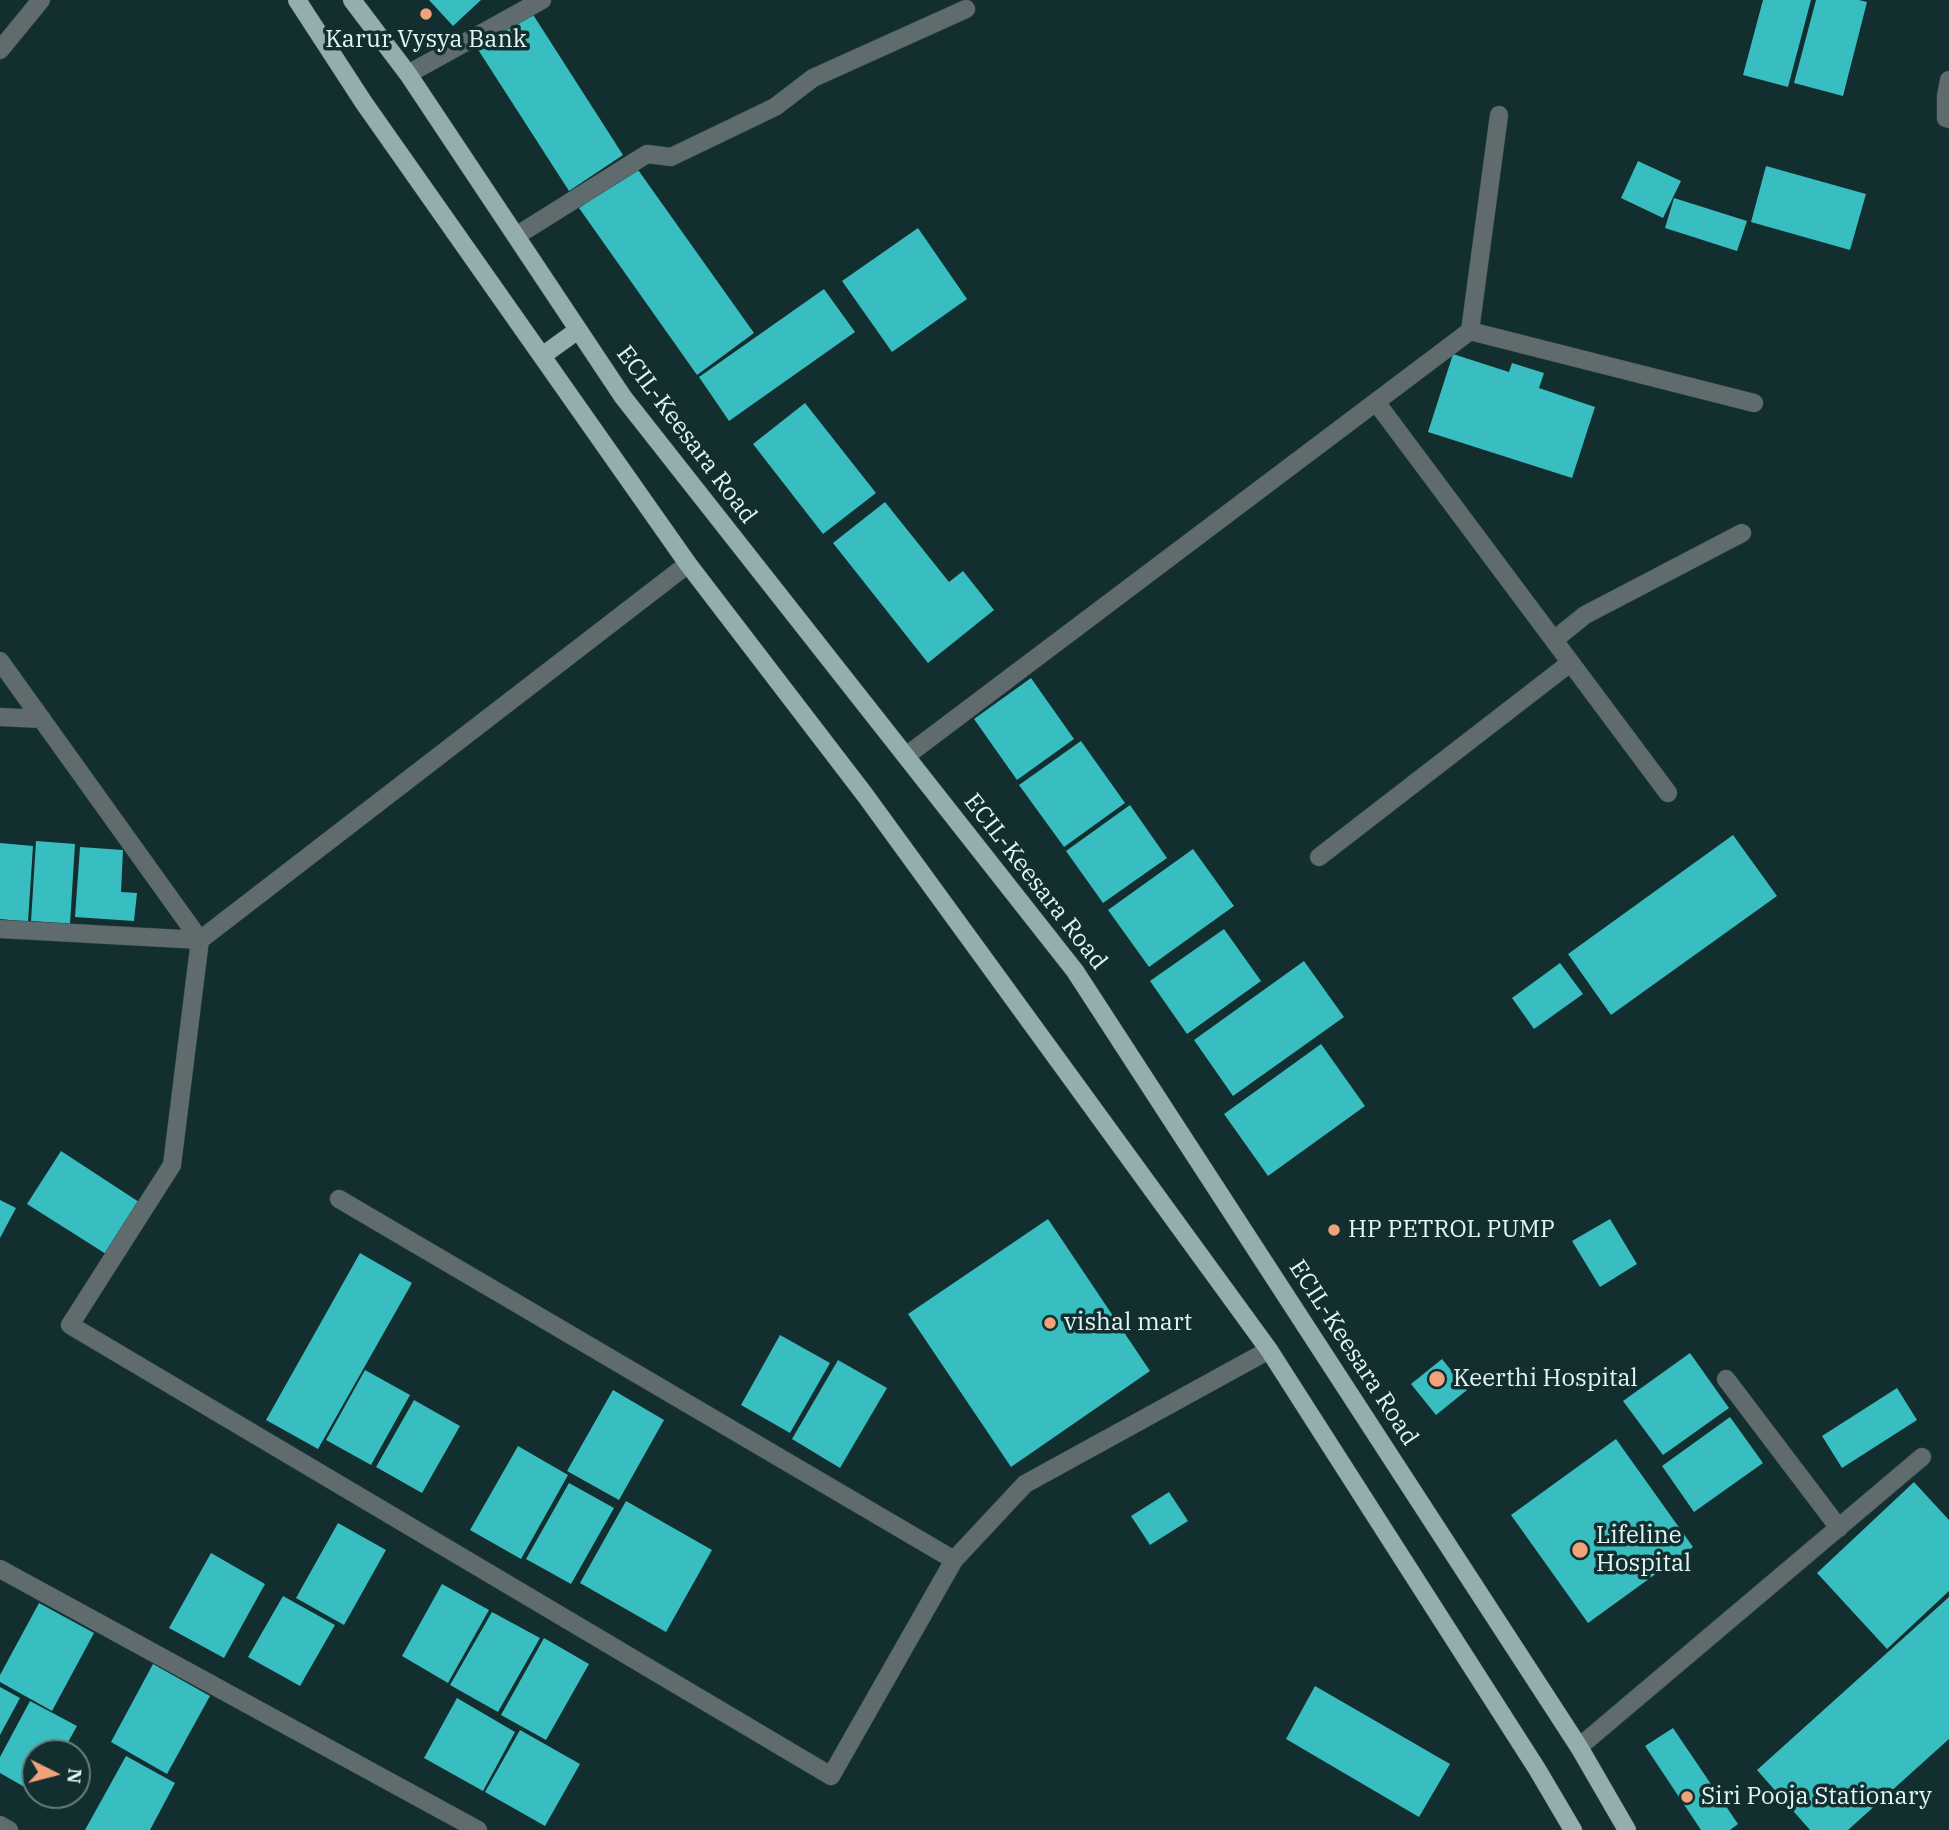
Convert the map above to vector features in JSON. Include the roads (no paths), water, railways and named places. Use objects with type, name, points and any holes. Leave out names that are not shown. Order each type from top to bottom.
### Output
[{"type":"main road","points":[[297,0],[364,103],[688,564],[865,795],[1269,1349],[1537,1769],[1573,1830]]},
{"type":"main road","name":"ECIL-Keesara Road","points":[[352,0],[408,74],[623,397],[1075,971],[1578,1747],[1626,1830]]},
{"type":"main road","points":[[542,356],[578,330]]},
{"type":"street","points":[[0,50],[41,0]]},
{"type":"street","points":[[408,74],[542,0]]},
{"type":"street","points":[[516,236],[647,154],[671,157],[775,107],[813,78],[966,9]]},
{"type":"street","points":[[1949,80],[1946,96],[1946,118],[1949,119]]},
{"type":"street","points":[[906,756],[1469,331],[1499,115]]},
{"type":"street","points":[[1469,331],[1754,403]]},
{"type":"street","points":[[1376,402],[1668,793]]},
{"type":"street","points":[[1553,640],[1585,615],[1742,533]]},
{"type":"street","points":[[0,929],[200,940],[688,564]]},
{"type":"street","points":[[0,662],[200,940],[172,1166],[70,1325],[831,1776],[954,1560],[1025,1484],[1269,1349]]},
{"type":"street","points":[[1318,857],[1570,663]]},
{"type":"street","points":[[0,716],[42,719]]},
{"type":"street","points":[[339,1199],[954,1560]]},
{"type":"street","points":[[1726,1379],[1839,1528]]},
{"type":"street","points":[[1578,1747],[1922,1457]]},
{"type":"street","points":[[0,1569],[478,1830]]},
{"type":"street","points":[[0,1825],[9,1830]]},
{"type":"place","name":"Karur Vysya Bank","points":[[426,14]]},
{"type":"place","name":"HP PETROL PUMP","points":[[1334,1230]]},
{"type":"place","name":"vishal mart","points":[[1050,1323]]},
{"type":"place","name":"Keerthi Hospital","points":[[1437,1379]]},
{"type":"place","name":"Lifeline Hospital","points":[[1580,1550]]},
{"type":"place","name":"Siri Pooja Stationary","points":[[1687,1797]]}]
